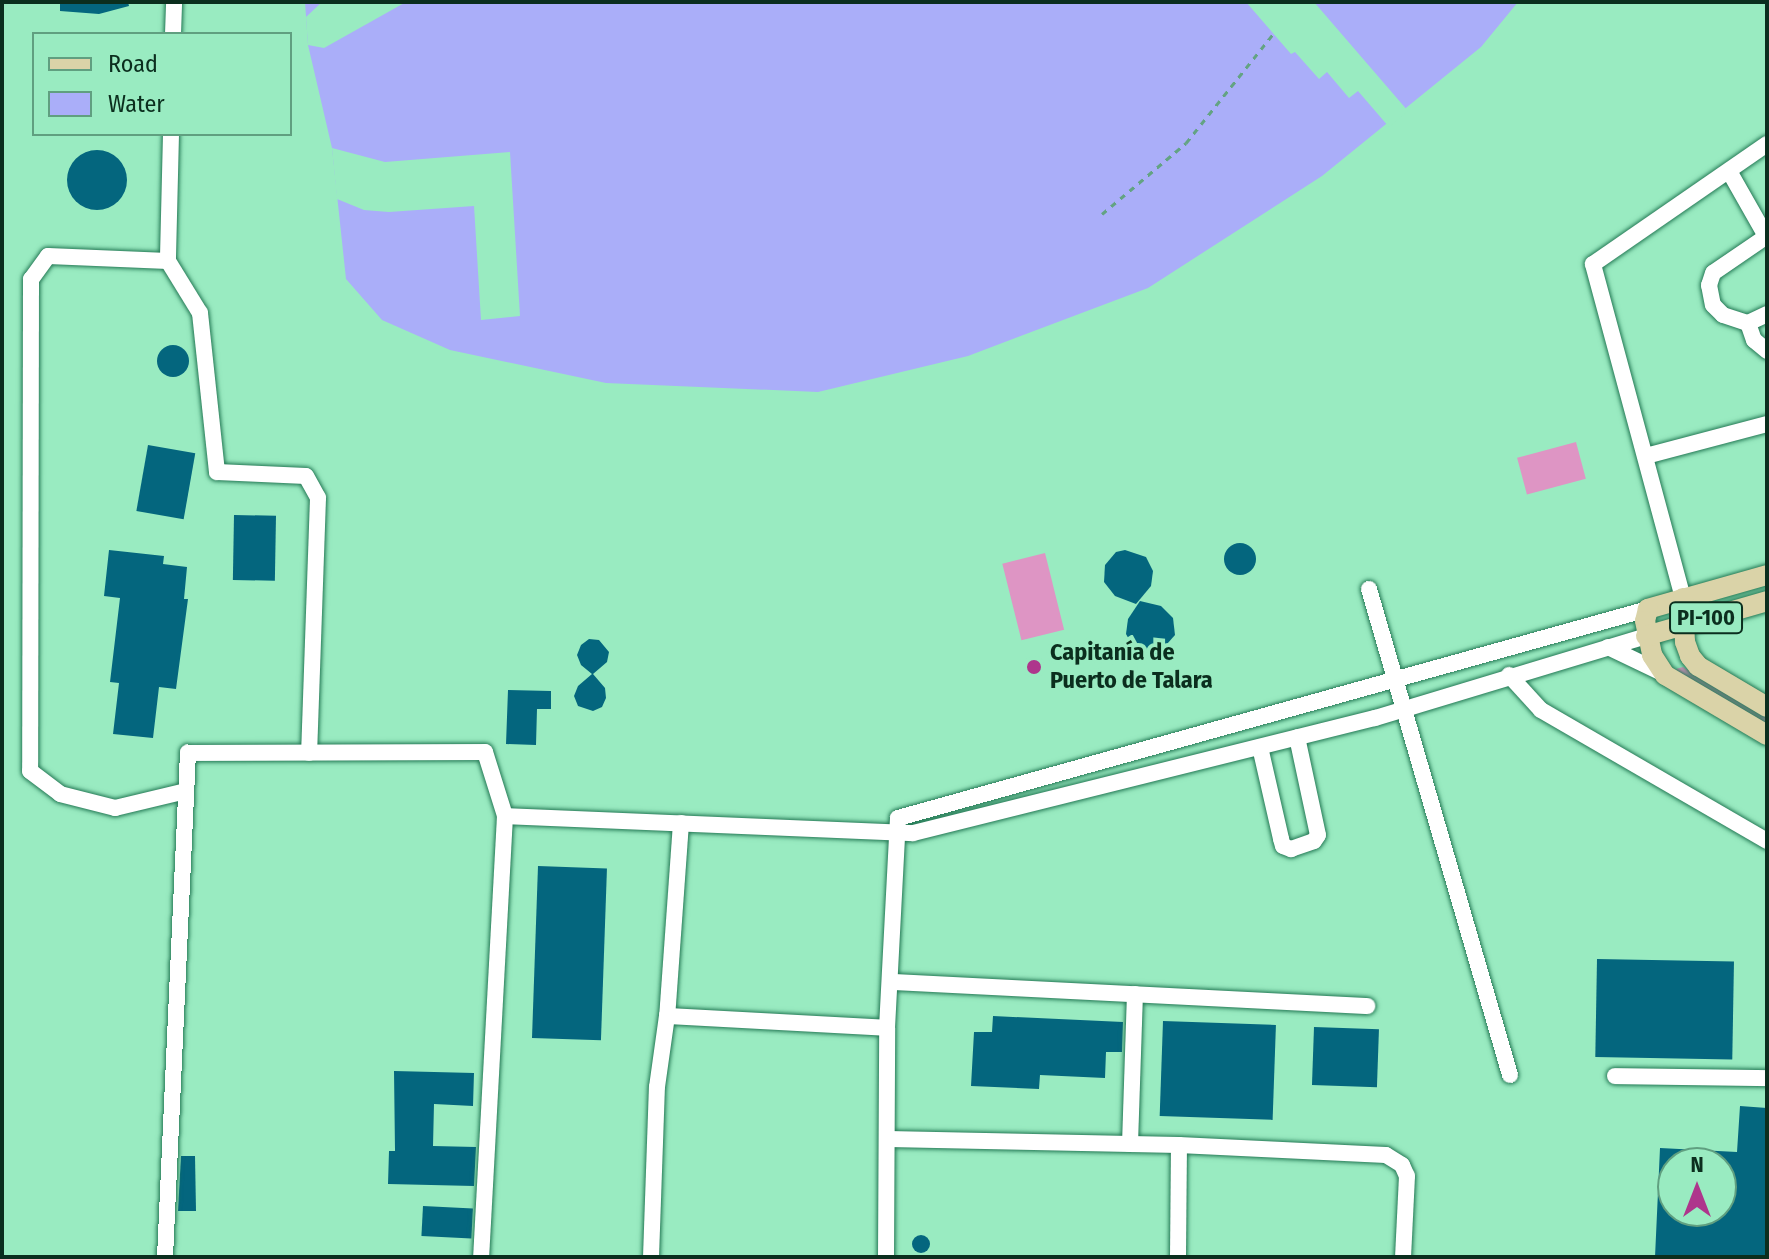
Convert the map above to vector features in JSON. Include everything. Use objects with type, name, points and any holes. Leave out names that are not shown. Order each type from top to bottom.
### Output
[{"type":"main road","name":"PI-100","points":[[1665,675],[1646,636],[1648,609],[1767,575]]},
{"type":"main road","name":"PI-100","points":[[1683,598],[1690,656],[1698,666],[1767,707]]},
{"type":"main road","name":"PI-100","points":[[1646,636],[1758,603]]},
{"type":"main road","points":[[1665,675],[1767,735]]},
{"type":"street","points":[[173,32],[174,2]]},
{"type":"street","points":[[171,136],[168,261],[200,313],[217,472],[306,476],[318,498],[309,753]]},
{"type":"street","points":[[1683,598],[1593,264],[1767,144]]},
{"type":"street","points":[[1729,171],[1766,236],[1713,273],[1709,285],[1710,298],[1718,311],[1748,323],[1767,314]]},
{"type":"street","points":[[168,261],[48,256],[31,279],[30,771],[60,794],[115,808],[186,791]]},
{"type":"street","points":[[1748,323],[1754,340],[1767,351]]},
{"type":"street","points":[[1646,456],[1767,424]]},
{"type":"street","points":[[1369,589],[1393,682],[1405,709],[1510,1075]]},
{"type":"street","points":[[1758,603],[1767,617]]},
{"type":"street","points":[[505,816],[681,823],[899,825],[1648,609]]},
{"type":"street","points":[[899,825],[913,833],[1260,747],[1405,709],[1646,636]]},
{"type":"street","points":[[1608,647],[1665,675]]},
{"type":"street","points":[[1509,675],[1541,710],[1767,841]]},
{"type":"street","points":[[1260,747],[1283,846],[1291,849],[1314,841],[1318,835],[1297,737]]},
{"type":"street","points":[[165,1257],[188,753],[485,752],[505,816],[481,1257]]},
{"type":"street","points":[[651,1257],[657,1087],[667,1016],[681,823]]},
{"type":"street","points":[[886,1257],[887,1028],[899,825]]},
{"type":"street","points":[[892,982],[1367,1006]]},
{"type":"street","points":[[1130,1144],[1135,994]]},
{"type":"street","points":[[667,1016],[887,1028]]},
{"type":"street","points":[[1615,1076],[1767,1078]]},
{"type":"street","points":[[888,1139],[1179,1145],[1386,1155],[1402,1165],[1407,1176],[1403,1257]]},
{"type":"street","points":[[1178,1257],[1179,1145]]},
{"type":"path","points":[[1102,214],[1186,143],[1273,34]]},
{"type":"shaded area","points":[[1576,442],[1586,479],[1527,494],[1517,458]]},
{"type":"shaded area","points":[[1045,553],[1064,630],[1021,640],[1002,564]]},
{"type":"shaded area","points":[[1683,667],[1767,717],[1767,727],[1680,677],[1676,669]]},
{"type":"water","points":[[305,2],[1518,2],[1481,47],[1322,176],[1148,288],[968,356],[818,392],[606,383],[450,350],[382,320],[346,279],[332,148],[308,45]]},
{"type":"pier","points":[[322,2],[406,2],[324,48],[308,45],[306,17]]},
{"type":"pier","points":[[1246,2],[1314,2],[1408,111],[1389,127],[1358,91],[1349,98],[1327,72],[1319,79],[1295,52],[1291,54]]},
{"type":"pier","points":[[332,148],[385,162],[510,152],[520,316],[481,320],[474,206],[389,212],[364,210],[337,199]]},
{"type":"building","points":[[60,2],[128,2],[129,6],[99,14],[60,11]]},
{"type":"building","points":[[97,150],[118,159],[127,180],[118,201],[97,210],[76,201],[67,180],[76,159]]},
{"type":"building","points":[[173,345],[184,350],[189,361],[184,372],[173,377],[162,372],[157,361],[162,350]]},
{"type":"building","points":[[148,445],[195,453],[184,519],[136,511]]},
{"type":"building","points":[[234,515],[276,516],[275,581],[233,580]]},
{"type":"building","points":[[1240,543],[1252,547],[1256,559],[1252,571],[1240,575],[1228,571],[1224,559],[1228,547]]},
{"type":"building","points":[[109,550],[164,556],[163,564],[187,567],[184,599],[188,599],[176,689],[159,687],[153,738],[113,734],[119,683],[110,682],[120,598],[104,596]]},
{"type":"building","points":[[1125,550],[1146,557],[1153,571],[1151,586],[1136,604],[1115,596],[1104,582],[1105,565],[1116,552]]},
{"type":"building","points":[[1140,601],[1161,606],[1173,618],[1175,635],[1159,653],[1150,654],[1134,648],[1126,634],[1128,619]]},
{"type":"building","points":[[589,639],[599,640],[609,652],[607,662],[593,674],[605,688],[606,698],[602,707],[593,711],[578,706],[574,696],[578,686],[592,674],[581,665],[577,655],[581,645]]},
{"type":"building","points":[[508,690],[551,691],[551,709],[537,709],[536,745],[506,744]]},
{"type":"building","points":[[538,866],[607,868],[601,1040],[532,1038]]},
{"type":"building","points":[[1597,959],[1734,961],[1732,1059],[1595,1057]]},
{"type":"building","points":[[993,1016],[1123,1022],[1122,1052],[1106,1052],[1105,1078],[1040,1075],[1039,1089],[971,1086],[974,1032],[992,1032]]},
{"type":"building","points":[[1163,1021],[1276,1025],[1273,1120],[1160,1116]]},
{"type":"building","points":[[1314,1027],[1379,1029],[1377,1087],[1312,1085]]},
{"type":"building","points":[[394,1071],[474,1073],[473,1106],[434,1104],[433,1146],[476,1147],[474,1186],[388,1184],[389,1151],[395,1151]]},
{"type":"building","points":[[1740,1106],[1767,1108],[1767,1257],[1655,1257],[1657,1213],[1657,1227],[1737,1227]]},
{"type":"building","points":[[181,1156],[195,1156],[196,1211],[178,1211]]},
{"type":"building","points":[[423,1206],[473,1209],[471,1239],[421,1236]]},
{"type":"building","points":[[917,1235],[925,1235],[930,1244],[928,1251],[917,1253],[912,1248],[912,1240]]},
{"type":"place","name":"Capitanía de Puerto de Talara","points":[[1034,667]]}]
